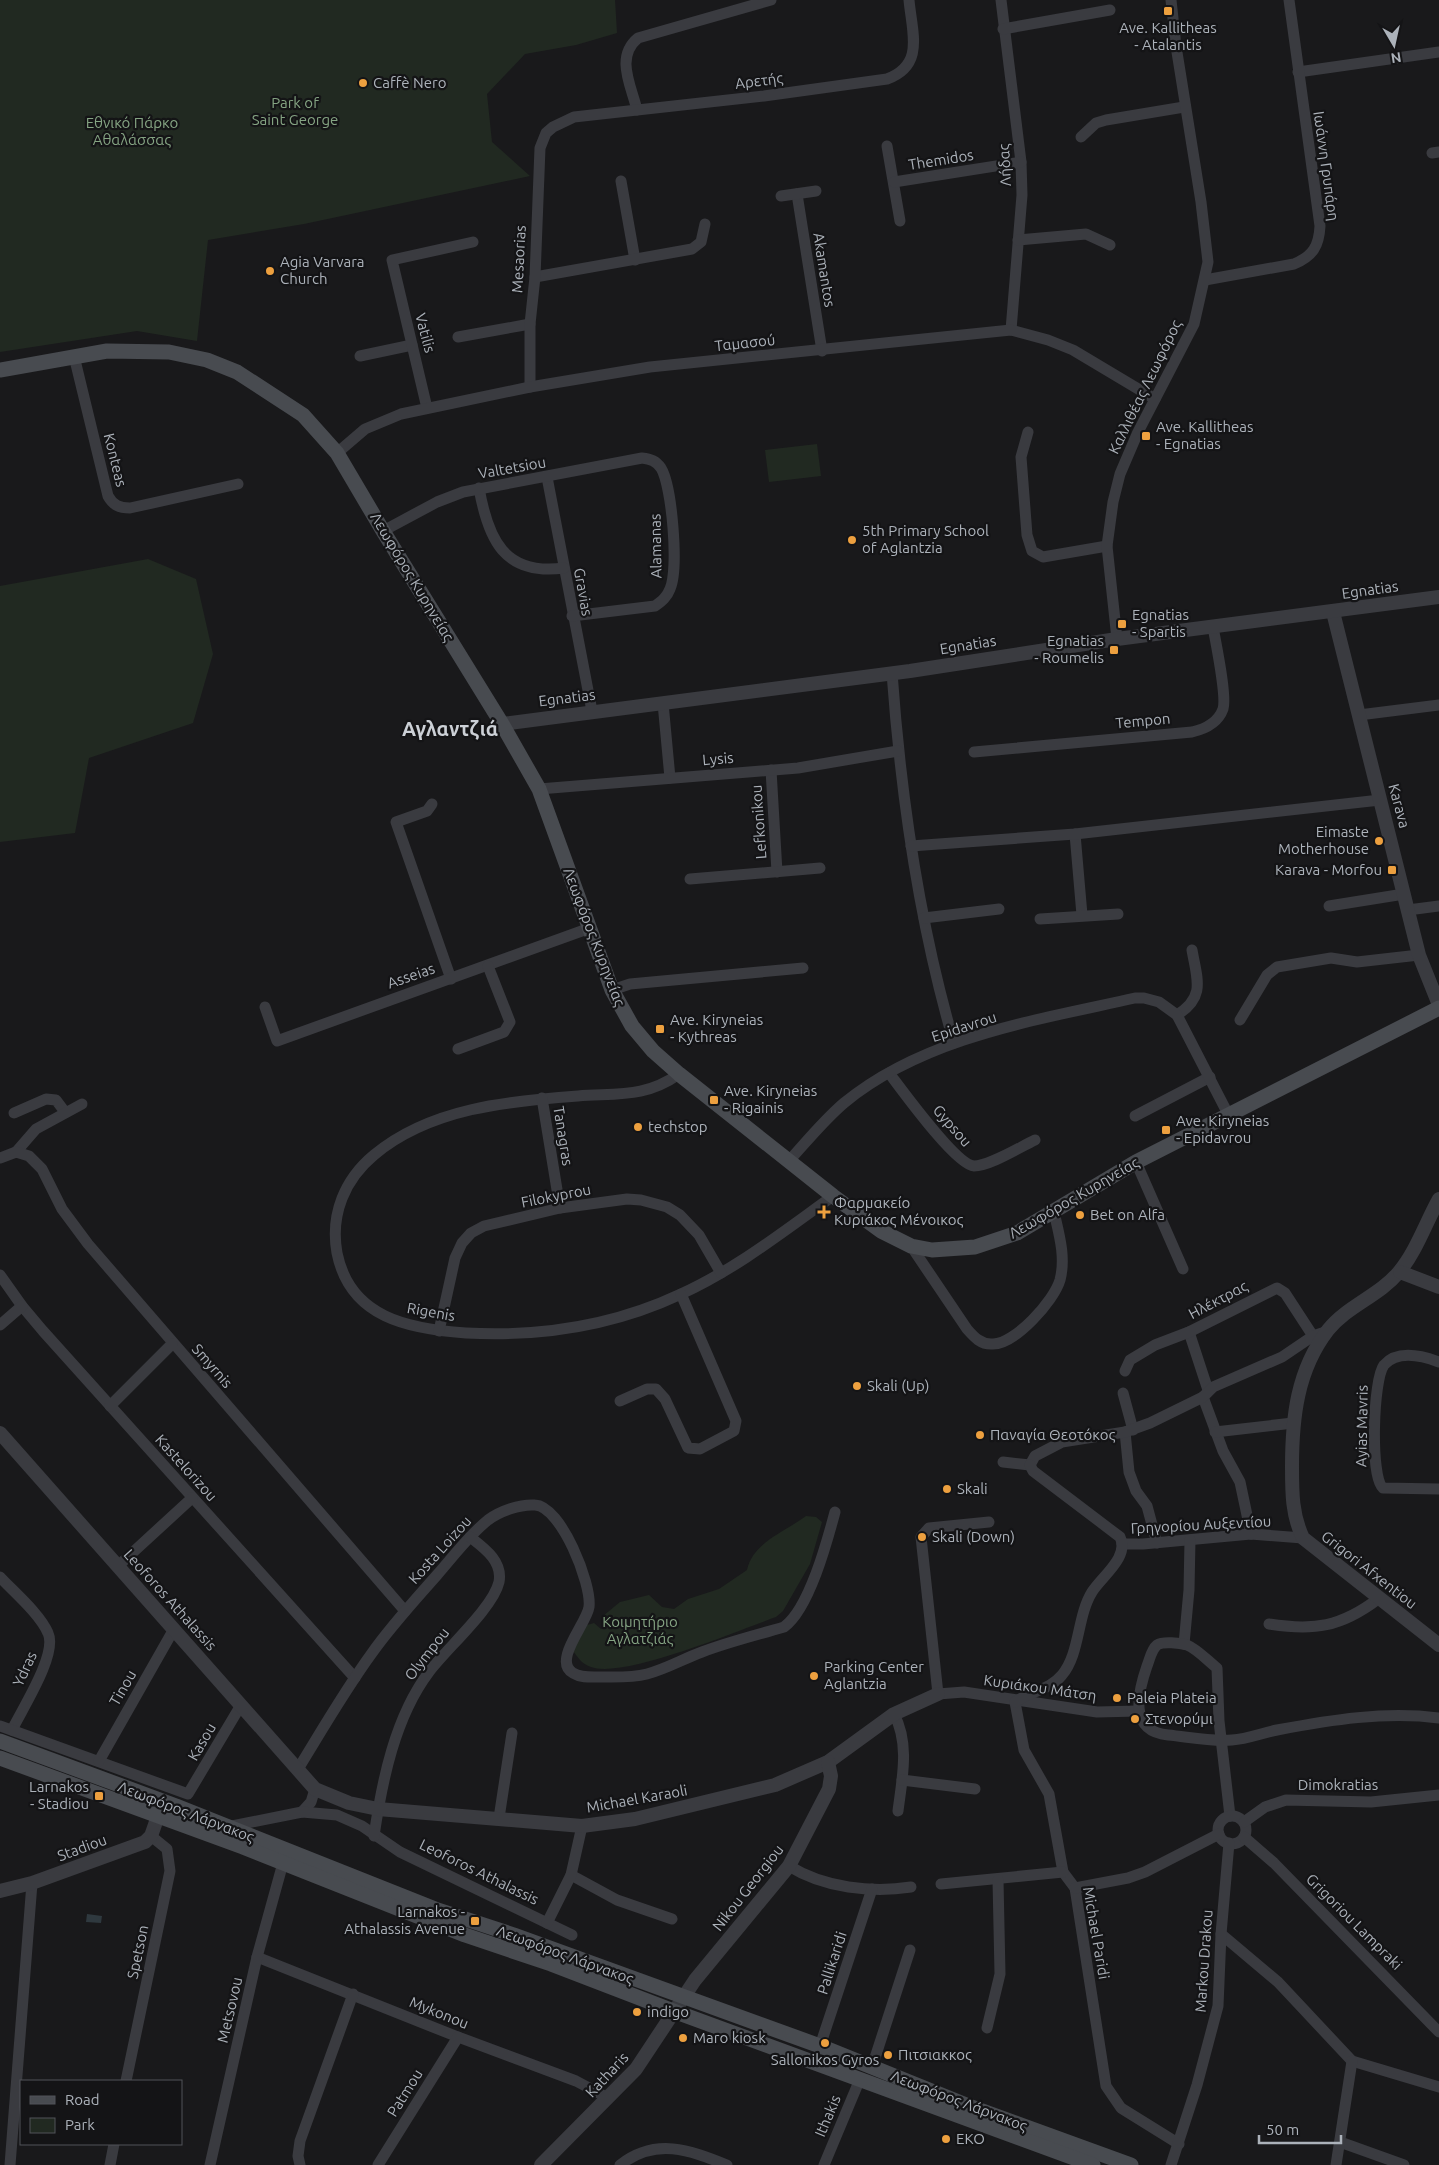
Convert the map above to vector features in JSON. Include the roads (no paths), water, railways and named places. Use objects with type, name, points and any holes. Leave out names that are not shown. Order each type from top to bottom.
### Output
[{"type":"main road","name":"Λεωφόρος Κυρηνείας","points":[[0,370],[107,351],[169,352],[207,360],[245,377],[303,415],[337,453],[502,724],[539,789],[612,990],[632,1026],[653,1051],[679,1074],[833,1196],[881,1231],[911,1246],[932,1250],[975,1248],[1017,1233],[1136,1162],[1439,1007]]},
{"type":"main road","name":"Λεωφόρος Λάρνακος","points":[[0,1741],[176,1806],[435,1909],[514,1935],[683,1998],[820,2046],[966,2105],[1131,2165]]},
{"type":"main road","name":"Λεωφόρος Λάρνακος","points":[[0,1758],[283,1863],[466,1935],[551,1964],[676,2012],[1093,2165]]},
{"type":"street","points":[[637,110],[625,63],[626,52],[638,38],[770,0]]},
{"type":"street","name":"Αρετής","points":[[546,132],[561,121],[574,117],[774,95],[887,79],[898,75],[905,70],[911,61],[913,48],[909,0]]},
{"type":"street","name":"Λήδας","points":[[1001,0],[1021,162],[1022,195],[1011,330]]},
{"type":"street","name":"Καλλιθέας Λεωφόρος","points":[[1117,639],[1107,546],[1108,526],[1120,474],[1155,399],[1194,324],[1208,262],[1207,242],[1184,107],[1172,0]]},
{"type":"street","name":"Ιωάννη Γρυπάρη","points":[[1205,280],[1294,264],[1306,259],[1315,250],[1319,240],[1320,226],[1288,0]]},
{"type":"street","points":[[1004,29],[1110,10]]},
{"type":"street","points":[[1298,72],[1439,52]]},
{"type":"street","points":[[1081,136],[1096,123],[1106,120],[1184,107]]},
{"type":"street","name":"Mesaorias","points":[[530,387],[530,324],[535,277],[540,148],[546,132]]},
{"type":"street","name":"Themidos","points":[[887,146],[900,220]]},
{"type":"street","name":"Themidos","points":[[894,182],[1021,162]]},
{"type":"street","points":[[621,181],[635,260]]},
{"type":"street","points":[[781,196],[816,192]]},
{"type":"street","name":"Akamantos","points":[[797,194],[822,351]]},
{"type":"street","points":[[535,277],[635,260],[698,246],[706,224]]},
{"type":"street","points":[[1018,240],[1086,234],[1110,245]]},
{"type":"street","name":"Vatilis","points":[[427,408],[392,260],[473,242]]},
{"type":"street","points":[[458,336],[530,324]]},
{"type":"street","name":"Ταμασού","points":[[337,453],[365,429],[401,414],[530,387],[650,367],[822,351],[1011,330],[1048,340],[1073,350],[1155,399]]},
{"type":"street","points":[[360,356],[412,345]]},
{"type":"street","name":"Konteas","points":[[74,356],[108,496],[112,503],[121,508],[130,508],[238,484]]},
{"type":"street","points":[[1028,432],[1021,457],[1027,535],[1032,551],[1043,557],[1107,546]]},
{"type":"street","name":"Valtetsiou","points":[[383,530],[437,502],[479,488],[547,478],[642,458],[653,460]]},
{"type":"street","name":"Alamanas","points":[[572,616],[655,606],[665,599],[671,588],[674,573],[674,552],[667,480],[660,466],[653,460]]},
{"type":"street","name":"Gravias","points":[[547,478],[572,616],[592,712]]},
{"type":"street","points":[[479,488],[489,531],[501,549],[516,561],[531,567],[549,570],[564,568]]},
{"type":"street","name":"Egnatias","points":[[502,724],[892,673],[1117,639],[1439,597]]},
{"type":"street","name":"Karava","points":[[1333,612],[1422,969],[1439,1007]]},
{"type":"street","name":"Tempon","points":[[974,752],[1192,732],[1206,728],[1219,716],[1224,701],[1213,627]]},
{"type":"street","points":[[892,673],[898,751],[911,846],[937,986],[954,1043]]},
{"type":"street","points":[[663,703],[670,778]]},
{"type":"street","points":[[1359,715],[1439,705]]},
{"type":"street","name":"Lysis","points":[[539,789],[798,768],[898,751]]},
{"type":"street","name":"Lefkonikou","points":[[770,770],[777,872]]},
{"type":"street","points":[[911,846],[1075,834],[1380,800]]},
{"type":"street","points":[[432,804],[427,811],[396,822],[451,979]]},
{"type":"street","points":[[1075,834],[1082,915]]},
{"type":"street","name":"Lefkonikou","points":[[690,879],[820,868]]},
{"type":"street","points":[[1329,906],[1404,894]]},
{"type":"street","points":[[1408,910],[1439,906]]},
{"type":"street","points":[[924,918],[999,909]]},
{"type":"street","points":[[1040,918],[1118,914]]},
{"type":"street","name":"Asseias","points":[[265,1007],[277,1041],[590,928]]},
{"type":"street","points":[[1192,950],[1198,992],[1186,1010],[1177,1015],[1228,1114]]},
{"type":"street","points":[[1240,1020],[1267,976],[1277,968],[1331,958],[1358,962],[1419,955]]},
{"type":"street","points":[[458,1049],[504,1032],[510,1022],[488,966]]},
{"type":"street","points":[[612,990],[630,984],[802,968]]},
{"type":"street","name":"Epidavrou","points":[[789,1161],[840,1107],[889,1074],[954,1043],[1028,1023],[1135,998],[1159,1002],[1177,1015]]},
{"type":"street","name":"Rigenis","points":[[679,1074],[656,1088],[634,1094],[542,1098],[458,1112],[407,1133],[381,1150],[361,1166],[348,1184],[337,1214],[335,1239],[341,1267],[352,1290],[374,1311],[387,1318],[408,1325],[439,1331],[534,1334],[577,1328],[629,1315],[681,1294],[752,1254],[833,1196]]},
{"type":"street","name":"Gypsou","points":[[889,1074],[942,1140],[967,1164],[981,1165],[1035,1140]]},
{"type":"street","points":[[1135,1116],[1210,1078]]},
{"type":"street","name":"Tanagras","points":[[542,1098],[560,1208]]},
{"type":"street","points":[[14,1113],[46,1099],[56,1100],[65,1112]]},
{"type":"street","points":[[0,1158],[16,1152],[36,1129],[82,1104]]},
{"type":"street","name":"Smyrnis","points":[[16,1152],[29,1156],[42,1169],[62,1209],[83,1237],[172,1344],[406,1611]]},
{"type":"street","points":[[1136,1162],[1183,1268]]},
{"type":"street","name":"Filokyprou","points":[[439,1331],[455,1258],[462,1243],[471,1233],[484,1226],[560,1208],[627,1199],[641,1200],[667,1207],[680,1215],[699,1235],[721,1273]]},
{"type":"street","points":[[1303,1538],[1297,1525],[1292,1500],[1293,1423],[1303,1376],[1310,1357],[1328,1331],[1400,1272],[1439,1199]]},
{"type":"street","points":[[911,1246],[967,1329],[976,1339],[985,1344],[999,1343],[1013,1335],[1040,1312],[1056,1291],[1060,1279],[1062,1253],[1054,1212]]},
{"type":"street","points":[[1400,1272],[1439,1287]]},
{"type":"street","name":"Kastelorizou","points":[[0,1275],[22,1306],[110,1406],[355,1678]]},
{"type":"street","name":"Ηλέκτρας","points":[[1125,1371],[1127,1364],[1134,1357],[1155,1345],[1189,1332],[1277,1288],[1285,1292],[1313,1336]]},
{"type":"street","points":[[620,1400],[647,1389],[656,1389],[665,1399],[685,1445],[692,1450],[700,1449],[734,1431],[736,1421],[681,1294]]},
{"type":"street","points":[[0,1325],[22,1306]]},
{"type":"street","points":[[1030,1465],[1035,1456],[1062,1442],[1129,1431],[1282,1357],[1313,1336],[1328,1331]]},
{"type":"street","points":[[1189,1332],[1215,1432],[1240,1482],[1251,1534]]},
{"type":"street","points":[[110,1406],[172,1344]]},
{"type":"street","name":"Ayias Mavris","points":[[1439,1362],[1414,1355],[1394,1358],[1385,1364],[1378,1380],[1375,1442],[1376,1476],[1378,1484],[1383,1488],[1439,1489]]},
{"type":"street","points":[[1123,1393],[1129,1431],[1129,1472],[1136,1491],[1146,1506],[1157,1543]]},
{"type":"street","points":[[1215,1432],[1293,1423]]},
{"type":"street","name":"Leoforos Athalassis","points":[[0,1433],[315,1789]]},
{"type":"street","points":[[1003,1462],[1030,1465]]},
{"type":"street","points":[[1030,1465],[1033,1471],[1120,1536],[1122,1544]]},
{"type":"street","points":[[118,1566],[192,1498]]},
{"type":"street","name":"Kosta Loizou","points":[[298,1769],[355,1678],[406,1611],[470,1537],[488,1520],[511,1509],[535,1505],[543,1506],[552,1512],[564,1528],[588,1591],[587,1615],[573,1640],[567,1657],[567,1665],[574,1674],[585,1677],[624,1677],[647,1674],[701,1652],[784,1627],[793,1620],[806,1596],[836,1512]]},
{"type":"street","points":[[938,1694],[921,1537],[928,1528],[989,1522]]},
{"type":"street","name":"Γρηγορίου Αυξεντίου","points":[[1015,1702],[1024,1695],[1040,1690],[1061,1676],[1066,1670],[1080,1632],[1087,1603],[1092,1592],[1119,1557],[1122,1544],[1157,1543],[1251,1534],[1303,1538]]},
{"type":"street","name":"Olympou","points":[[374,1836],[378,1809],[398,1734],[420,1685],[484,1609],[499,1582],[499,1570],[493,1557],[470,1537]]},
{"type":"street","name":"Grigori Afxentiou","points":[[1303,1538],[1378,1599],[1433,1634],[1439,1645]]},
{"type":"street","points":[[1184,1644],[1189,1590],[1190,1540]]},
{"type":"street","name":"Ydras","points":[[0,1577],[44,1626],[50,1639],[47,1660],[12,1730]]},
{"type":"street","points":[[1268,1624],[1313,1628],[1335,1624],[1357,1614],[1378,1599]]},
{"type":"street","name":"Tinou","points":[[99,1761],[174,1629]]},
{"type":"street","points":[[1230,1816],[1221,1740],[1217,1668],[1184,1644],[1162,1643],[1153,1650],[1144,1674],[1138,1711],[1144,1723],[1152,1731],[1162,1735],[1221,1740],[1233,1740],[1349,1718],[1396,1716],[1439,1718]]},
{"type":"street","name":"Κυριάκου Μάτση","points":[[938,1694],[964,1692],[1015,1702],[1097,1712],[1138,1711]]},
{"type":"street","name":"Michael Karaoli","points":[[315,1789],[349,1803],[378,1809],[582,1826],[635,1819],[774,1785],[828,1762],[894,1714],[938,1694]]},
{"type":"street","name":"Michael Paridi","points":[[1015,1702],[1024,1750],[1050,1794],[1063,1872],[1075,1888],[1106,2086],[1115,2103],[1121,2108],[1179,2144]]},
{"type":"street","name":"Kasou","points":[[99,1761],[188,1794],[241,1705]]},
{"type":"street","points":[[894,1714],[901,1732],[903,1748],[902,1780],[898,1811]]},
{"type":"street","points":[[0,1726],[99,1761]]},
{"type":"street","points":[[499,1818],[512,1733]]},
{"type":"street","name":"Nikou Georgiou","points":[[683,1998],[695,1980],[789,1866],[829,1789],[831,1776],[828,1762]]},
{"type":"street","points":[[902,1780],[975,1789]]},
{"type":"street","points":[[302,1812],[311,1802],[315,1789]]},
{"type":"street","name":"Dimokratias","points":[[1244,1822],[1264,1807],[1286,1800],[1371,1802],[1439,1795]]},
{"type":"street","points":[[225,1827],[252,1820],[302,1812],[343,1817],[362,1826],[374,1836]]},
{"type":"street","points":[[151,1836],[158,1816]]},
{"type":"street","points":[[1230,1816],[1239,1818],[1244,1822],[1246,1829],[1244,1837],[1238,1842],[1230,1843],[1222,1840],[1219,1834],[1220,1822],[1230,1816]]},
{"type":"street","points":[[547,1923],[571,1875],[582,1826]]},
{"type":"street","points":[[1075,1888],[1128,1878],[1145,1872],[1219,1834]]},
{"type":"street","name":"Stadiou","points":[[0,1892],[32,1883],[140,1845],[151,1836]]},
{"type":"street","name":"Spetson","points":[[126,2080],[170,1871],[167,1849],[151,1836]]},
{"type":"street","name":"Leoforos Athalassis","points":[[374,1836],[400,1852],[572,1935]]},
{"type":"street","name":"Grigoriou Lampraki","points":[[1244,1837],[1274,1863],[1437,2026]]},
{"type":"street","name":"Markou Drakou","points":[[1171,2165],[1179,2144],[1216,2018],[1221,1934],[1230,1843]]},
{"type":"street","name":"Metsovou","points":[[210,2165],[258,1957],[283,1863]]},
{"type":"street","points":[[789,1866],[827,1882],[872,1889],[911,1886]]},
{"type":"street","points":[[941,1884],[998,1880],[1063,1872]]},
{"type":"street","points":[[571,1875],[617,1900],[672,1919]]},
{"type":"street","points":[[988,2028],[1000,1974],[998,1880]]},
{"type":"street","points":[[10,2165],[18,2110],[32,1883]]},
{"type":"street","name":"Pallikaridi","points":[[820,2046],[872,1889]]},
{"type":"street","points":[[1221,1934],[1278,1982],[1352,2061],[1439,2087]]},
{"type":"street","points":[[872,2067],[910,1950]]},
{"type":"street","name":"Mykonou","points":[[258,1957],[576,2082],[608,2098]]},
{"type":"street","points":[[300,2165],[298,2156],[300,2141],[353,1994]]},
{"type":"street","name":"Katharis","points":[[542,2165],[636,2069],[676,2012],[683,1998]]},
{"type":"street","name":"Patmou","points":[[378,2165],[458,2037]]},
{"type":"street","points":[[1336,2165],[1352,2061]]},
{"type":"street","name":"Ithakis","points":[[824,2165],[860,2078]]},
{"type":"street","points":[[1340,2142],[1404,2165]]},
{"type":"street","points":[[110,2165],[114,2145]]},
{"type":"street","points":[[620,2165],[640,2152],[680,2148],[727,2165]]},
{"type":"place","name":"Ave. Kallitheas - Atalantis","points":[[1168,11]]},
{"type":"place","name":"Caffè Nero","points":[[363,83]]},
{"type":"place","name":"Agia Varvara Church","points":[[270,271]]},
{"type":"place","name":"Ave. Kallitheas - Egnatias","points":[[1146,436]]},
{"type":"place","name":"5th Primary School of Aglantzia","points":[[852,540]]},
{"type":"place","name":"Egnatias - Spartis","points":[[1122,624]]},
{"type":"place","name":"Egnatias - Roumelis","points":[[1114,650]]},
{"type":"place","name":"Eimaste Motherhouse","points":[[1379,841]]},
{"type":"place","name":"Karava - Morfou","points":[[1392,870]]},
{"type":"place","name":"Ave. Kiryneias - Kythreas","points":[[660,1029]]},
{"type":"place","name":"Ave. Kiryneias - Rigainis","points":[[714,1100]]},
{"type":"place","name":"techstop","points":[[638,1127]]},
{"type":"place","name":"Ave. Kiryneias - Epidavrou","points":[[1166,1130]]},
{"type":"place","name":"Φαρμακείο Κυριάκος Μένοικος","points":[[824,1212]]},
{"type":"place","name":"Bet on Alfa","points":[[1080,1215]]},
{"type":"place","name":"Skali (Up)","points":[[857,1386]]},
{"type":"place","name":"Παναγία Θεοτόκος","points":[[980,1435]]},
{"type":"place","name":"Skali","points":[[947,1489]]},
{"type":"place","name":"Skali (Down)","points":[[922,1537]]},
{"type":"place","name":"Parking Center Aglantzia","points":[[814,1676]]},
{"type":"place","name":"Paleia Plateia","points":[[1117,1698]]},
{"type":"place","name":"Στενορύμι","points":[[1135,1719]]},
{"type":"place","name":"Larnakos - Stadiou","points":[[99,1796]]},
{"type":"place","name":"Larnakos - Athalassis Avenue","points":[[475,1921]]},
{"type":"place","name":"indigo","points":[[637,2012]]},
{"type":"place","name":"Maro kiosk","points":[[683,2038]]},
{"type":"place","name":"Sallonikos Gyros","points":[[825,2043]]},
{"type":"place","name":"Πιτσιακκος","points":[[888,2055]]},
{"type":"place","name":"EKO","points":[[946,2139]]},
{"type":"district","name":"Αγλαντζιά","points":[[450,729]]},
{"type":"park label","name":"Park of Saint George","points":[[295,112]]},
{"type":"park label","name":"Εθνικό Πάρκο Αθαλάσσας","points":[[132,132]]},
{"type":"park label","name":"Κοιμητήριο Αγλατζιάς","points":[[640,1630]]}]
